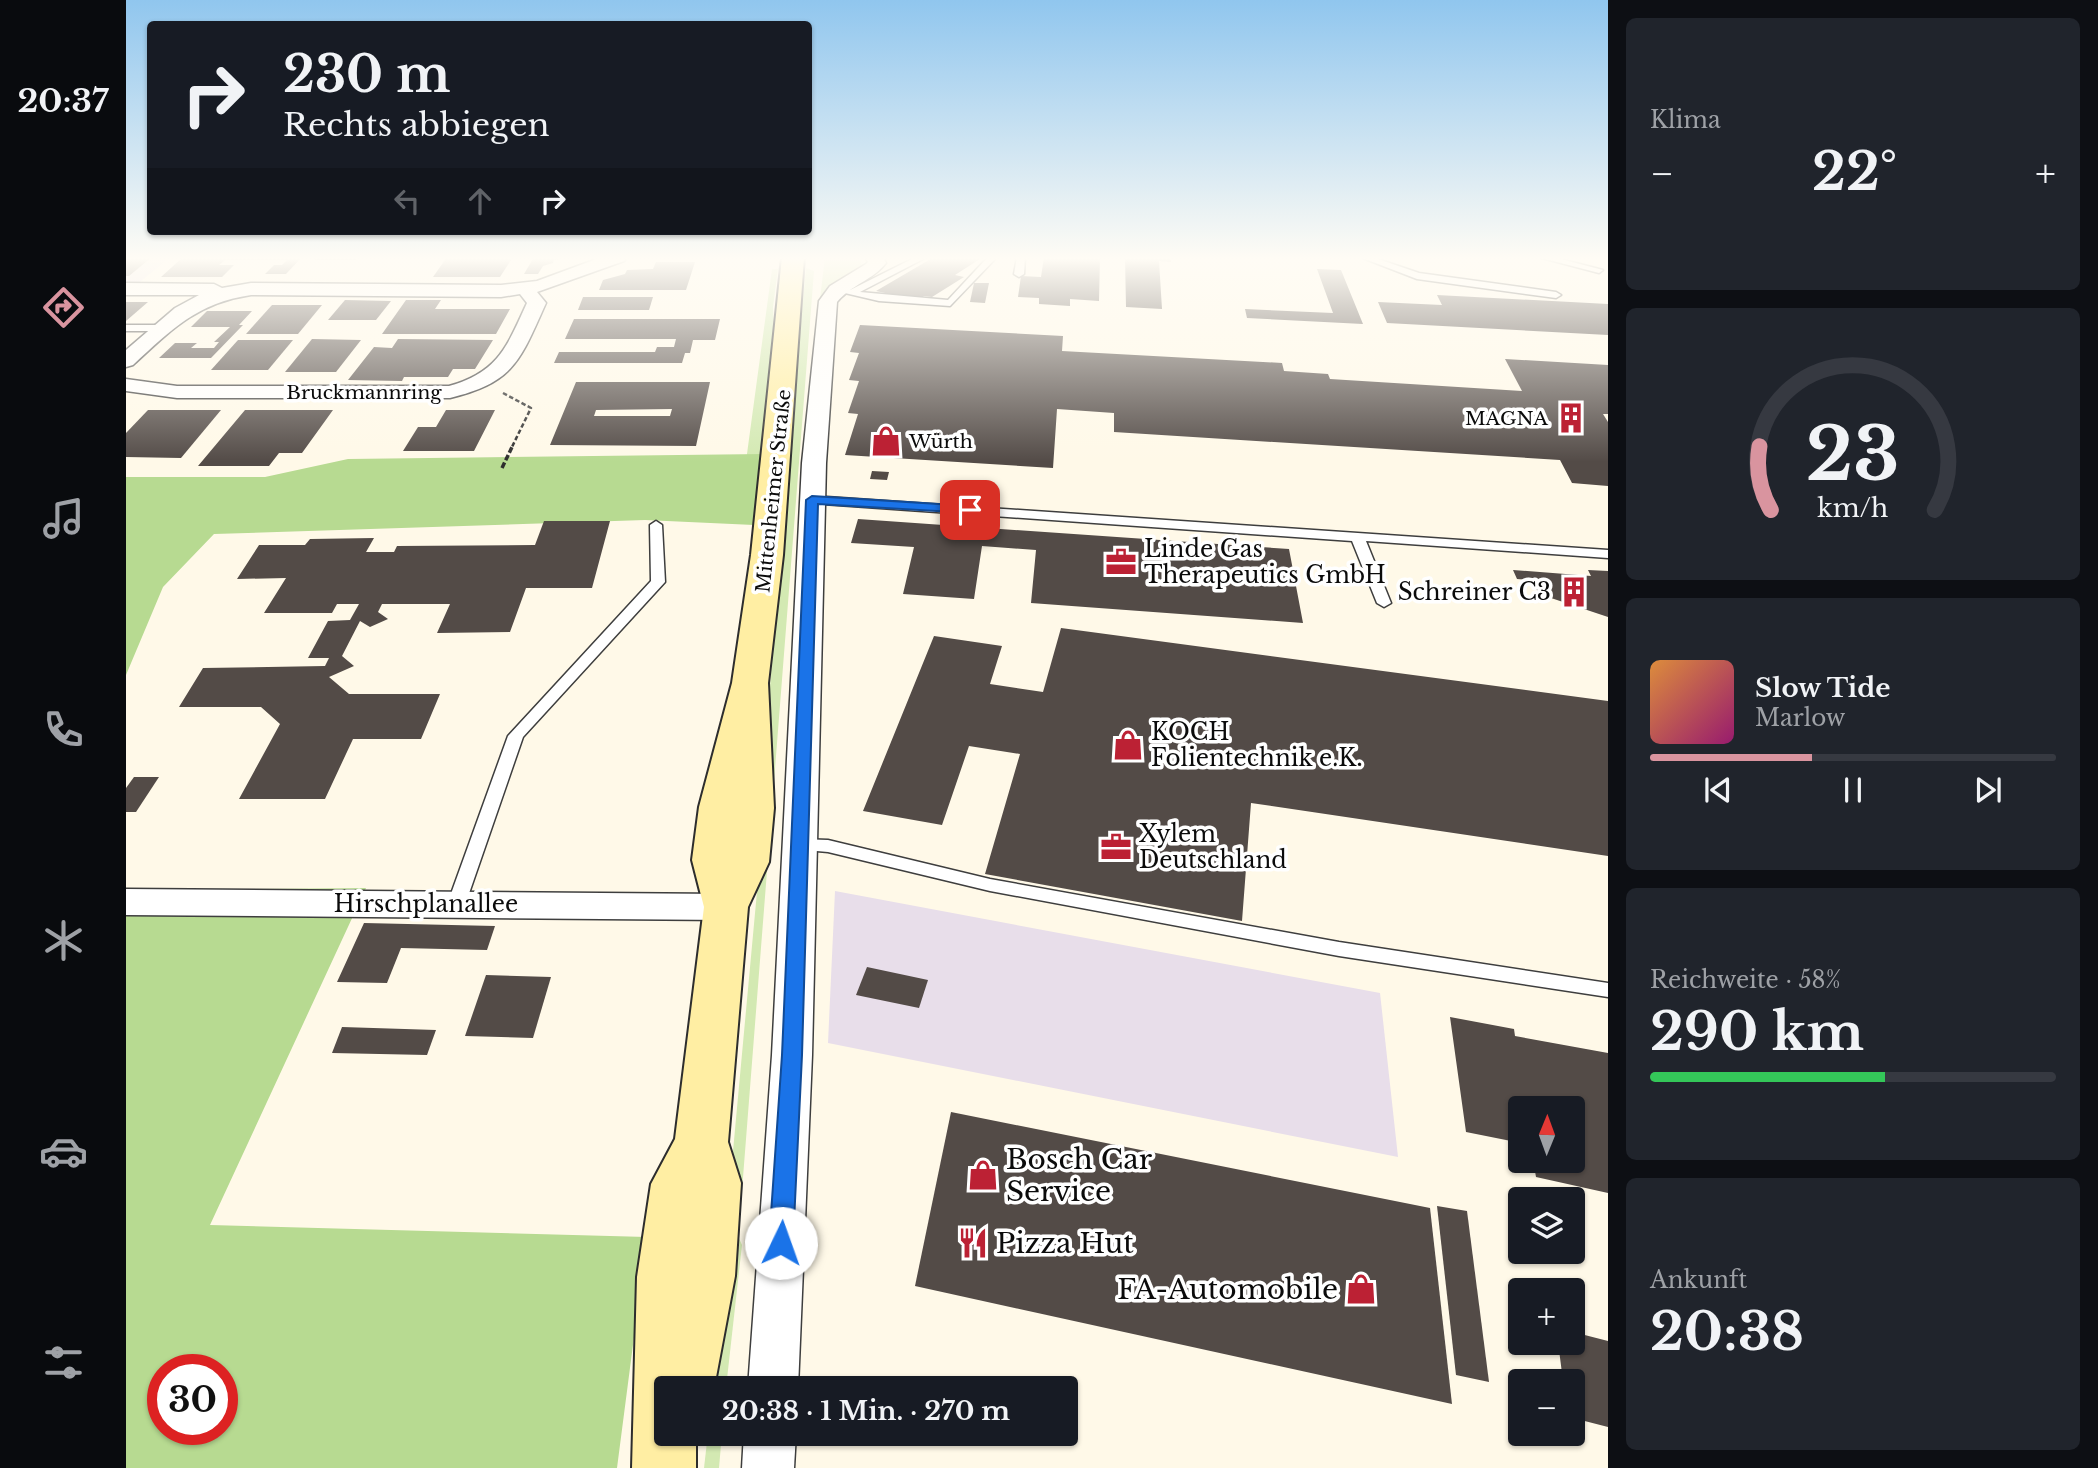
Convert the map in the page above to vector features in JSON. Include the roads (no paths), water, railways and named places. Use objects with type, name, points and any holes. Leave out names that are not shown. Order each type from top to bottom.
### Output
[{"type":"main road","name":"Mittenheimer Straße","points":[[665,1468],[666,1278],[678,1185],[701,1142],[726,908],[747,862],[752,822],[750,683],[768,542],[787,326]]},
{"type":"main road","name":"Mittenheimer Straße","points":[[685,1376],[706,1276],[714,1182],[701,1142]]},
{"type":"main road","name":"Mittenheimer Straße","points":[[665,1468],[671,1446]]},
{"type":"street","points":[[126,361],[165,326]]},
{"type":"street","name":"Bruckmannring","points":[[126,385],[177,392],[450,392],[484,384],[505,368],[526,326]]},
{"type":"street","name":"Mittenheimer Straße","points":[[773,1376],[792,1055],[812,500],[826,326]]},
{"type":"street","name":"Hirschplanallee","points":[[126,902],[726,908]]},
{"type":"street","points":[[768,1468],[769,1446]]},
{"type":"lane","points":[[126,328],[162,328]]},
{"type":"lane","points":[[812,500],[1608,554]]},
{"type":"lane","points":[[456,905],[516,736],[658,582],[656,524]]},
{"type":"lane","points":[[1357,536],[1384,603]]},
{"type":"lane","points":[[800,845],[828,846],[990,885],[1339,949],[1608,990]]},
{"type":"place","name":"MAGNA","points":[[1571,418]]},
{"type":"place","name":"Würth","points":[[886,441]]},
{"type":"place","name":"Linde Gas Therapeutics GmbH","points":[[1121,562]]},
{"type":"place","name":"Schreiner C3","points":[[1574,592]]},
{"type":"place","name":"KOCH Folientechnik e.K.","points":[[1128,745]]},
{"type":"place","name":"Xylem Deutschland","points":[[1116,847]]},
{"type":"place","name":"Bosch Car Service","points":[[983,1175]]},
{"type":"place","name":"Pizza Hut","points":[[973,1243]]},
{"type":"place","name":"FA-Automobile","points":[[1361,1289]]}]
